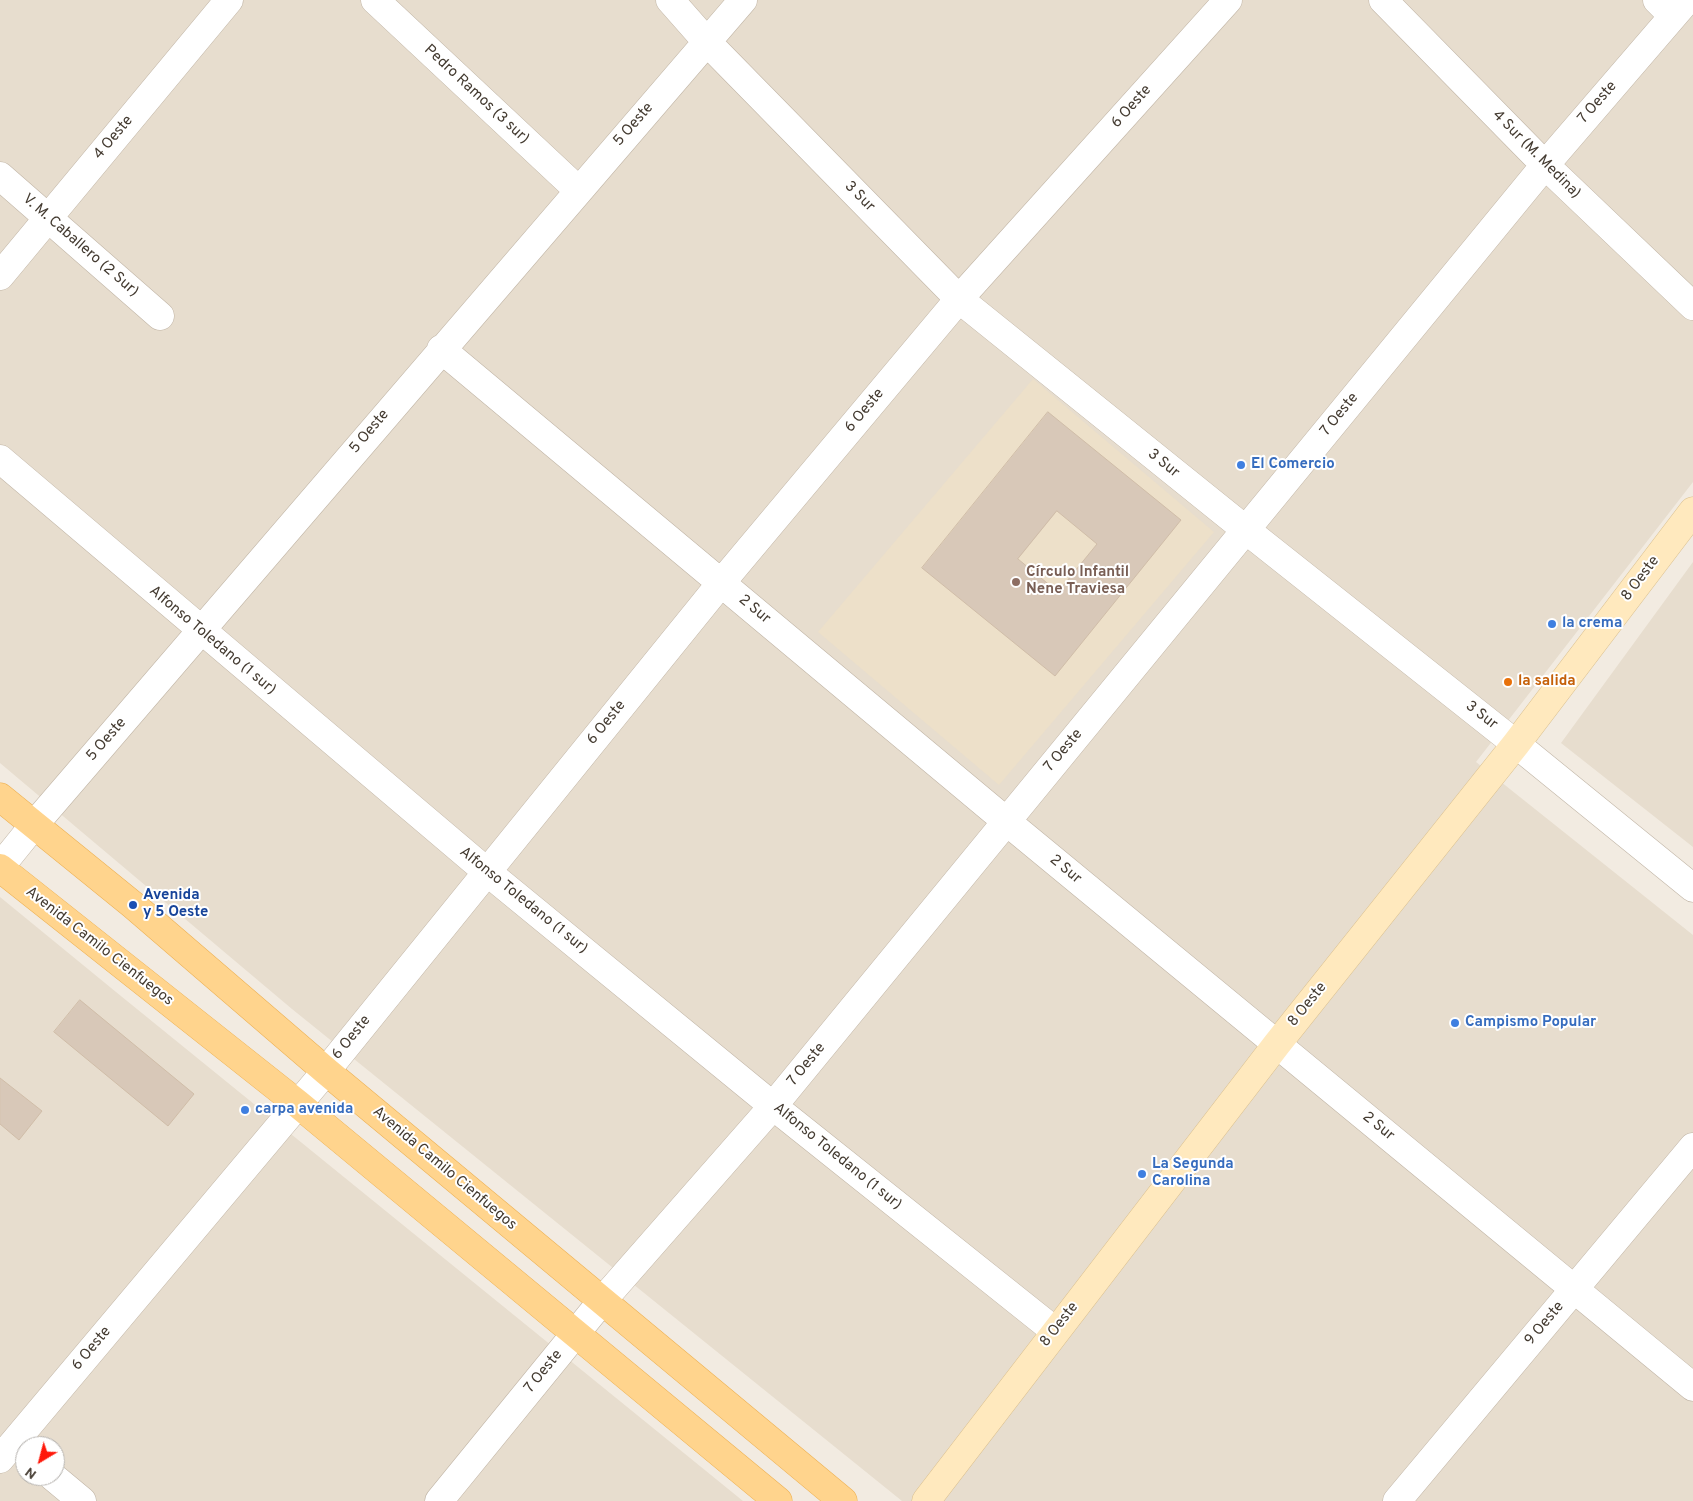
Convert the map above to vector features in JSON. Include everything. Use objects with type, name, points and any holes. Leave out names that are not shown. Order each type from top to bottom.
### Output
[{"type":"main road","name":"8 Oeste","points":[[926,1501],[1277,1044],[1516,744],[1693,511]]},
{"type":"main road","name":"Avenida Camilo Cienfuegos","points":[[0,797],[133,905],[326,1071],[843,1501]]},
{"type":"main road","name":"Avenida Camilo Cienfuegos","points":[[0,867],[298,1104],[778,1501]]},
{"type":"street","name":"4 Oeste","points":[[0,276],[229,0]]},
{"type":"street","name":"Pedro Ramos (3 sur)","points":[[375,0],[578,190]]},
{"type":"street","name":"3 Sur","points":[[670,0],[707,42],[959,299],[1516,744],[1693,888]]},
{"type":"street","name":"5 Oeste","points":[[0,867],[441,349],[742,0]]},
{"type":"street","name":"6 Oeste","points":[[10,1447],[326,1071],[486,871],[722,583],[959,299],[1228,0]]},
{"type":"street","name":"4 Sur (M. Medina)","points":[[1383,0],[1545,165],[1693,306]]},
{"type":"street","name":"7 Oeste","points":[[439,1501],[602,1301],[774,1106],[1545,165],[1672,5]]},
{"type":"street","name":"V. M. Caballero (2 Sur)","points":[[0,176],[160,316]]},
{"type":"street","name":"2 Sur","points":[[441,349],[1006,821],[1693,1387]]},
{"type":"street","name":"Alfonso Toledano (1 sur)","points":[[0,459],[200,631],[486,871],[774,1106],[1055,1331]]},
{"type":"street","name":"9 Oeste","points":[[1397,1501],[1693,1147]]},
{"type":"street","points":[[64,1486],[82,1501]]},
{"type":"shaded area","points":[[0,0],[1693,0],[1693,482],[1476,762],[1693,935],[1693,1501],[902,1501],[292,1009],[0,763]]},
{"type":"shaded area","name":"Círculo Infantil Nene Traviesa","points":[[1033,379],[1214,532],[999,785],[818,632]]},
{"type":"shaded area","points":[[1693,562],[1693,847],[1561,743]]},
{"type":"shaded area","points":[[0,897],[116,992],[743,1501],[0,1501]]},
{"type":"building","points":[[1048,412],[1181,520],[1055,676],[922,568]],"holes":[[[1057,511],[1097,544],[1058,592],[1018,559]]]},
{"type":"building","points":[[80,1000],[194,1094],[168,1126],[54,1032]]},
{"type":"building","points":[[0,1078],[42,1111],[19,1140],[0,1124]]},
{"type":"place","name":"El Comercio","points":[[1241,465]]},
{"type":"place","name":"Círculo Infantil Nene Traviesa","points":[[1016,582]]},
{"type":"place","name":"la crema","points":[[1552,624]]},
{"type":"place","name":"la salida","points":[[1508,682]]},
{"type":"place","name":"Avenida y 5 Oeste","points":[[133,905]]},
{"type":"place","name":"Campismo Popular","points":[[1455,1023]]},
{"type":"place","name":"carpa avenida","points":[[245,1110]]},
{"type":"place","name":"La Segunda Carolina","points":[[1142,1174]]}]
